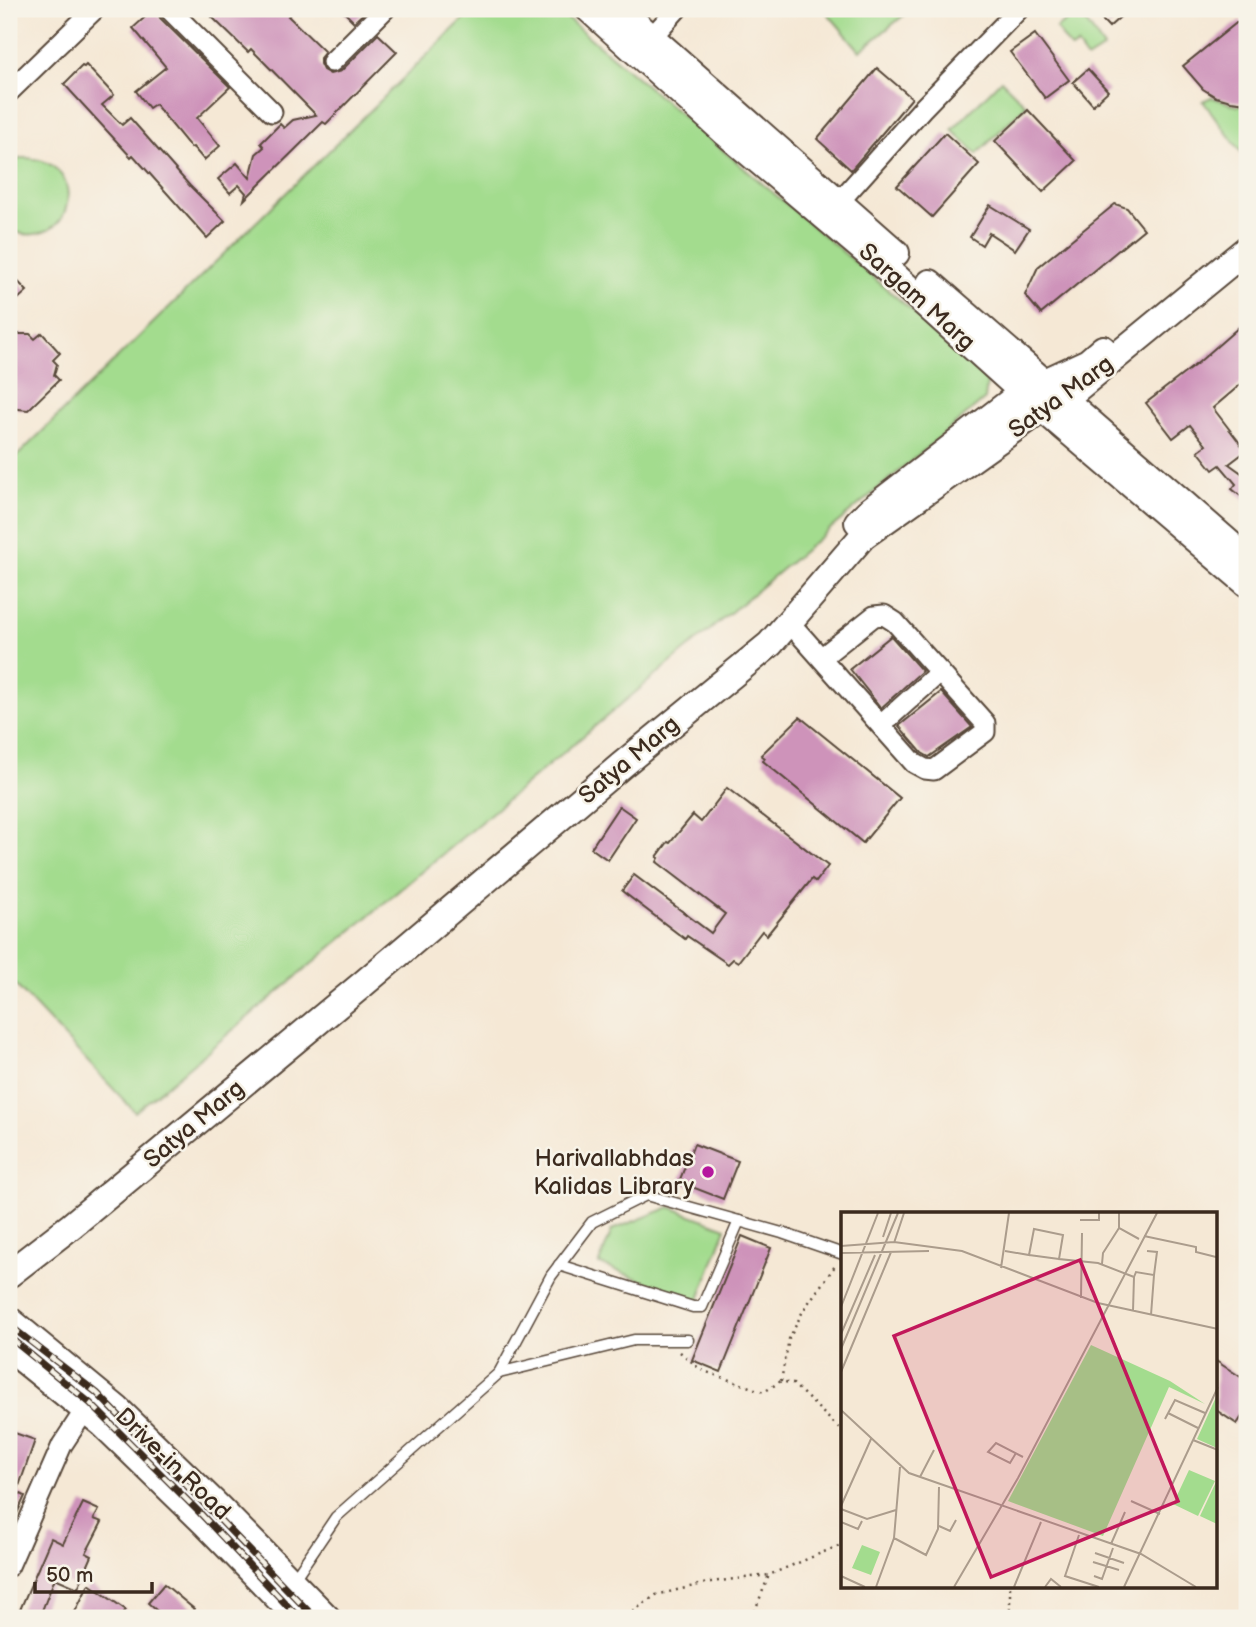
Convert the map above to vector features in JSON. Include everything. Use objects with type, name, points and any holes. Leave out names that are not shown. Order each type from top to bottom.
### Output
[{"type":"main road","name":"Sargam Marg","points":[[589,9],[736,141],[888,270],[1247,559]]},
{"type":"main road","name":"Sargam Marg","points":[[619,9],[838,203],[1247,583]]},
{"type":"main road","name":"Satya Marg","points":[[9,1252],[688,701],[770,644],[863,536],[1088,362],[1247,231]]},
{"type":"main road","name":"Satya Marg","points":[[9,1274],[71,1226],[352,993],[688,701],[765,627],[868,512],[1043,396],[1247,249]]},
{"type":"main road","name":"Drive-in Road","points":[[9,1320],[117,1409],[327,1618]]},
{"type":"main road","name":"Drive-in Road","points":[[9,1348],[103,1424],[298,1618]]},
{"type":"street","points":[[9,92],[95,9]]},
{"type":"street","points":[[169,9],[272,112]]},
{"type":"street","points":[[332,62],[384,9]]},
{"type":"street","points":[[651,38],[677,9]]},
{"type":"street","points":[[838,203],[922,109],[1019,9]]},
{"type":"street","points":[[789,622],[821,658],[915,763],[925,769],[934,770],[985,732],[985,723],[895,622],[884,615],[874,616],[821,658]]},
{"type":"street","points":[[881,725],[940,672]]},
{"type":"street","points":[[9,1566],[62,1445],[85,1409]]},
{"type":"lane","points":[[292,1582],[336,1517],[499,1373],[551,1276],[592,1222],[646,1195],[739,1221],[840,1259]]},
{"type":"lane","points":[[559,1265],[702,1307],[739,1221]]},
{"type":"lane","points":[[499,1373],[634,1340],[688,1340]]},
{"type":"path","points":[[667,1340],[701,1370],[764,1392],[781,1381],[789,1339],[804,1309],[840,1259]]},
{"type":"path","points":[[781,1381],[793,1384],[841,1430]]},
{"type":"path","points":[[631,1618],[632,1612],[656,1595],[712,1582],[769,1575],[841,1545]]},
{"type":"path","points":[[752,1618],[769,1575]]},
{"type":"path","points":[[1010,1588],[1010,1618]]},
{"type":"green space","points":[[474,9],[556,9],[973,362],[987,382],[985,399],[135,1112],[9,978],[9,464]]},
{"type":"green space","points":[[824,9],[899,9],[904,15],[860,51]]},
{"type":"green space","points":[[1079,12],[1104,48],[1087,59],[1077,45],[1071,49],[1056,28]]},
{"type":"green space","points":[[1001,80],[1026,105],[977,154],[952,130]]},
{"type":"green space","points":[[1211,97],[1237,106],[1247,103],[1247,154],[1244,156],[1203,101]]},
{"type":"green space","points":[[21,158],[44,162],[59,172],[67,187],[67,203],[61,218],[49,229],[32,234],[9,230],[9,164]]},
{"type":"green space","points":[[670,1207],[726,1228],[698,1302],[599,1264],[612,1230]]},
{"type":"building","points":[[157,9],[160,18],[230,87],[197,118],[220,146],[204,160],[155,104],[149,108],[136,91],[166,67],[133,28]]},
{"type":"building","points":[[221,9],[296,9],[288,16],[325,52],[320,58],[320,64],[323,70],[330,74],[341,71],[378,34],[397,52],[326,124],[323,122],[244,200],[246,193],[239,185],[230,193],[218,179],[237,163],[250,178],[256,154],[264,147],[261,143],[280,124],[284,128],[293,120],[316,115],[251,49],[248,52],[212,17]]},
{"type":"building","points":[[341,9],[368,9],[354,22]]},
{"type":"building","points":[[1092,9],[1129,9],[1109,27]]},
{"type":"building","points":[[1240,20],[1247,30],[1247,103],[1216,97],[1203,89],[1183,66]]},
{"type":"building","points":[[1035,34],[1069,80],[1045,98],[1010,52]]},
{"type":"building","points":[[86,65],[114,95],[102,105],[122,125],[130,118],[225,221],[207,238],[133,155],[131,157],[64,84]]},
{"type":"building","points":[[877,68],[912,98],[851,170],[817,139]]},
{"type":"building","points":[[1088,69],[1108,91],[1093,105],[1073,82]]},
{"type":"building","points":[[1028,110],[1076,161],[1043,192],[995,141]]},
{"type":"building","points":[[945,133],[979,164],[932,217],[897,186]]},
{"type":"building","points":[[1115,204],[1127,208],[1144,229],[1041,314],[1025,295],[1038,267]]},
{"type":"building","points":[[990,205],[1029,229],[1015,250],[989,233],[982,245],[970,237]]},
{"type":"building","points":[[9,272],[27,291],[9,307]]},
{"type":"building","points":[[1247,320],[1247,379],[1213,408],[1246,451],[1229,464],[1243,474],[1247,468],[1247,501],[1232,489],[1236,484],[1220,465],[1213,470],[1198,451],[1206,445],[1190,425],[1173,438],[1146,403]]},
{"type":"building","points":[[42,333],[60,353],[53,360],[57,364],[54,375],[59,380],[28,410],[9,408],[9,334],[30,334],[35,339]]},
{"type":"building","points":[[891,636],[922,671],[881,708],[850,669]]},
{"type":"building","points":[[941,692],[972,727],[929,757],[922,753],[899,726]]},
{"type":"building","points":[[800,717],[900,798],[863,843],[763,761],[765,758],[761,755]]},
{"type":"building","points":[[727,788],[828,866],[816,882],[812,879],[767,935],[762,931],[738,962],[733,959],[728,964],[687,936],[685,939],[622,891],[634,875],[711,933],[725,914],[657,862],[657,857],[693,815],[701,822]]},
{"type":"building","points":[[619,806],[636,818],[608,860],[591,848]]},
{"type":"building","name":"Harivallabhdas Kalidas Library","points":[[694,1144],[738,1161],[723,1199],[679,1182]]},
{"type":"building","points":[[742,1236],[771,1248],[721,1372],[692,1360]]},
{"type":"building","points":[[1218,1362],[1247,1381],[1247,1409],[1237,1424],[1218,1411]]},
{"type":"building","points":[[9,1431],[35,1440],[17,1492],[25,1496],[9,1531]]},
{"type":"building","points":[[83,1503],[99,1510],[94,1519],[102,1522],[86,1553],[92,1556],[78,1588],[55,1578],[39,1618],[19,1612],[51,1538],[63,1544]]},
{"type":"building","points":[[89,1584],[126,1610],[119,1618],[72,1618]]},
{"type":"building","points":[[164,1584],[194,1609],[187,1618],[165,1618],[148,1603]]},
{"type":"railway","points":[[9,1325],[97,1393],[315,1618]]},
{"type":"railway","points":[[9,1337],[90,1403],[200,1513],[299,1618]]},
{"type":"place","name":"Harivallabhdas Kalidas Library","points":[[708,1172]]}]
